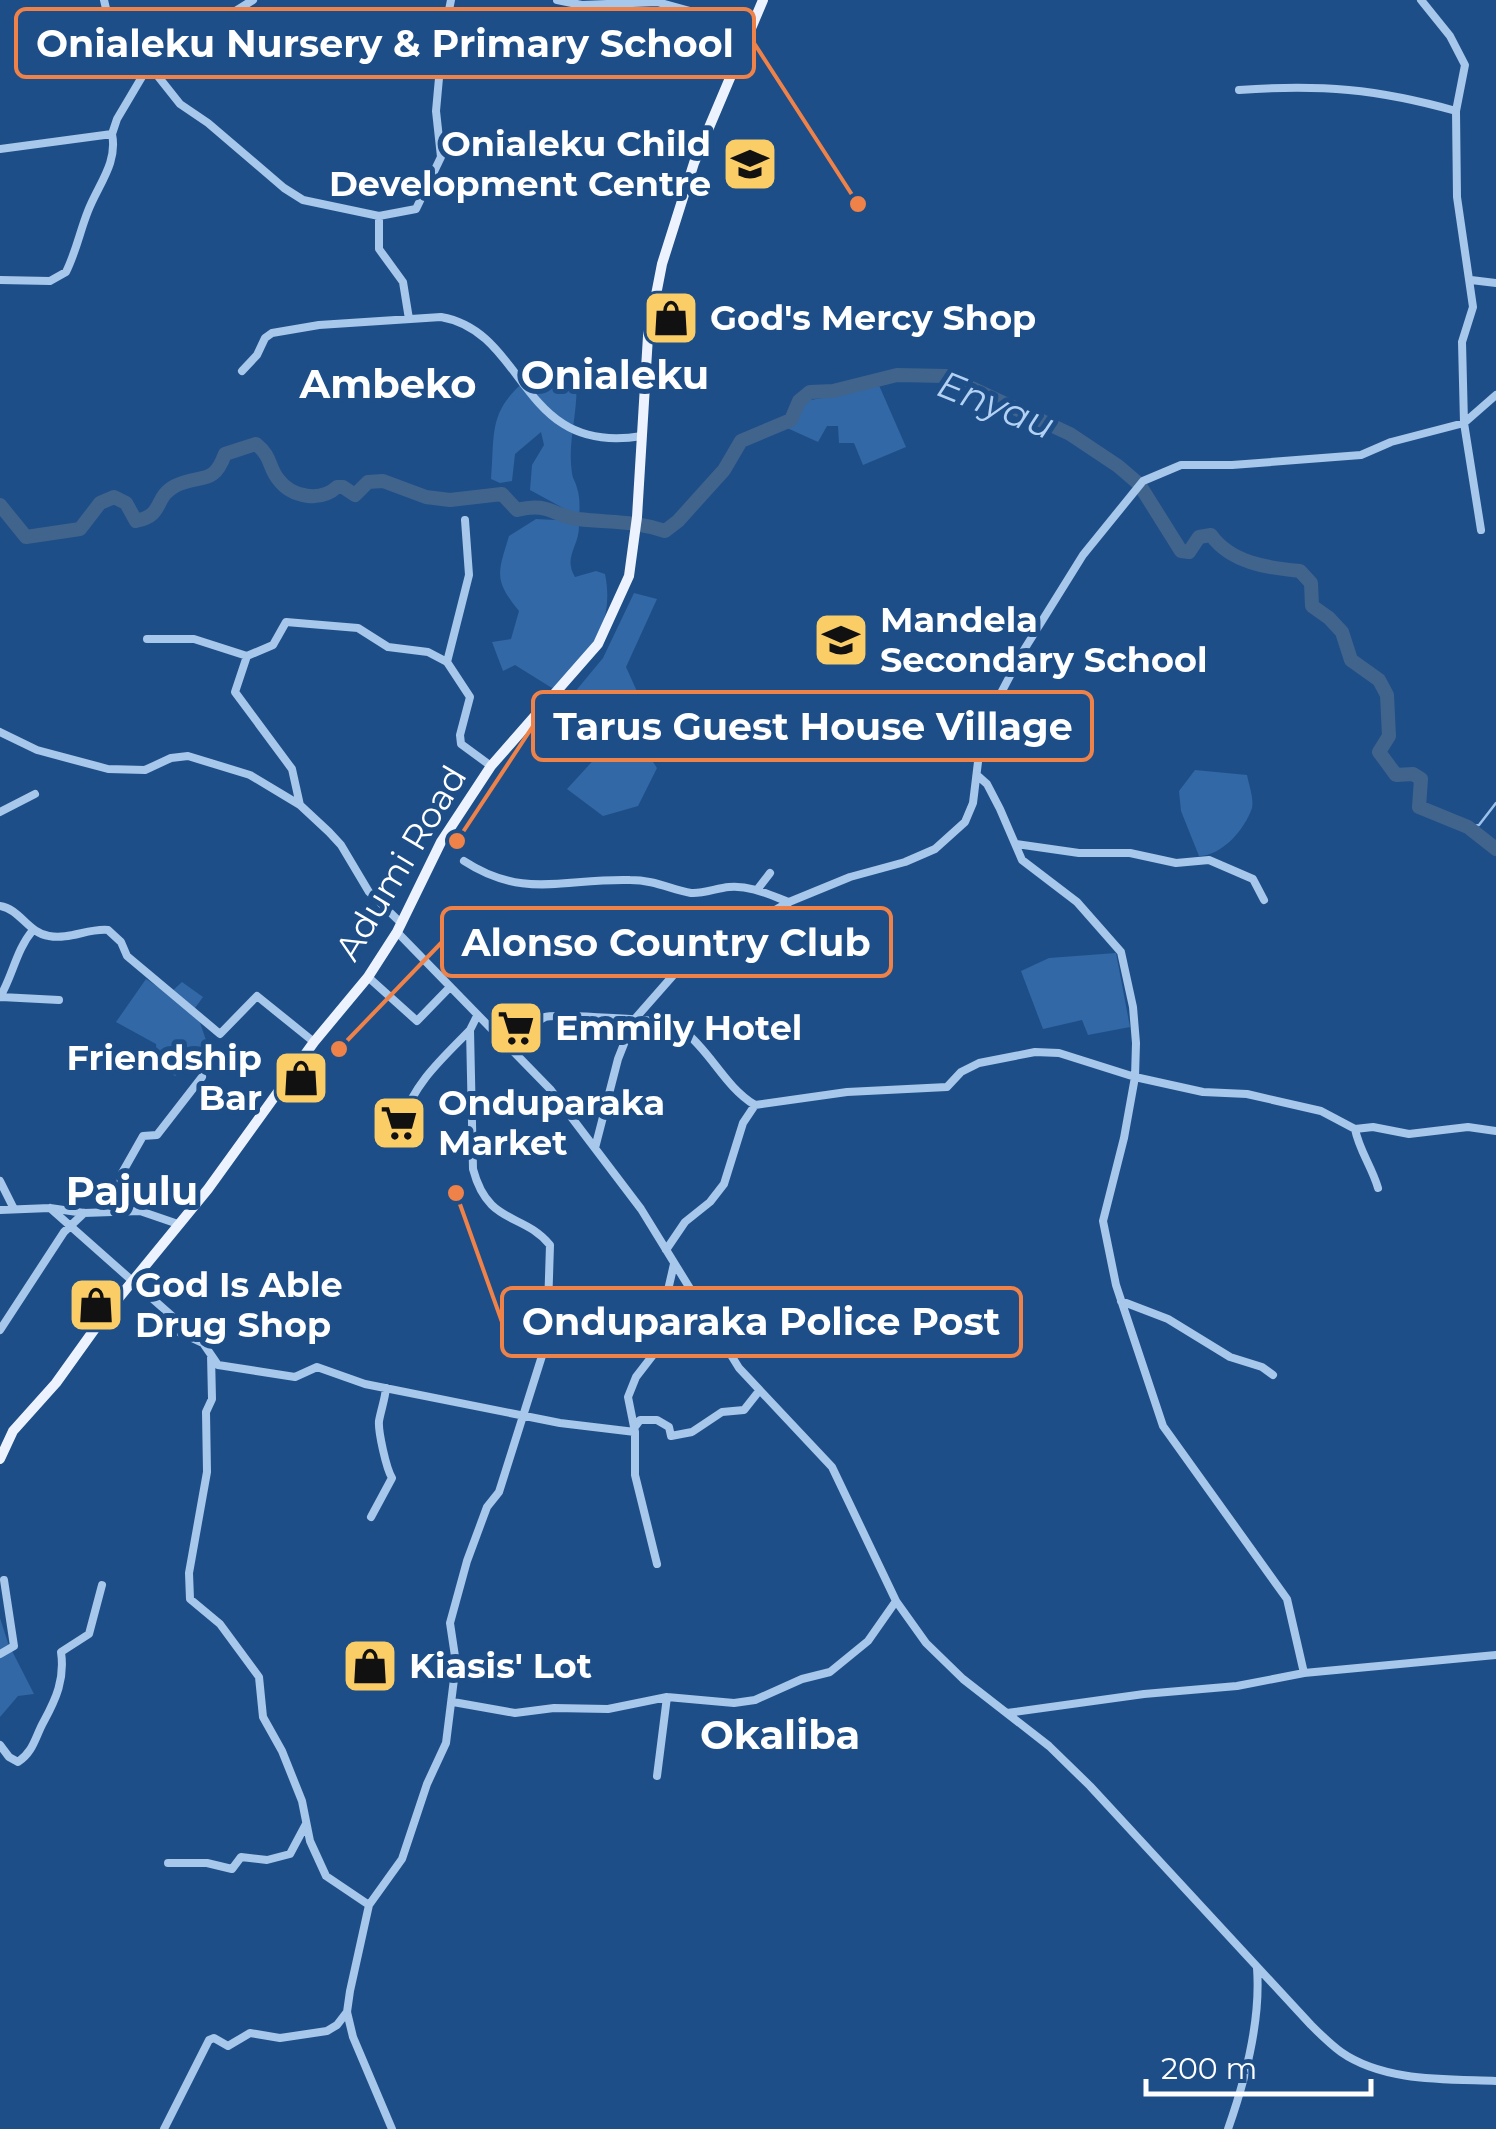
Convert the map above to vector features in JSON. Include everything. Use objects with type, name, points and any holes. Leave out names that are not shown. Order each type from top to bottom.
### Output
[{"type":"main road","name":"Adumi Road","points":[[0,1460],[4,1442],[56,1383],[104,1316],[208,1190],[314,1042],[368,977],[399,928],[441,842],[491,766],[598,644],[629,576],[648,336],[662,264],[694,163],[763,0]]},
{"type":"street","points":[[104,0],[108,18],[137,41],[149,65],[180,104],[284,188],[303,200],[379,216],[416,209],[440,162],[436,111],[442,44],[452,0]]},
{"type":"street","points":[[0,280],[50,281],[66,272],[106,176],[112,134],[124,104],[149,65],[252,0]]},
{"type":"street","points":[[557,0],[570,4],[657,2],[752,28]]},
{"type":"street","points":[[1421,0],[1450,36],[1465,66],[1456,111],[1457,197],[1473,307],[1462,342],[1464,423],[1481,530]]},
{"type":"street","points":[[1240,90],[1333,86],[1378,92],[1456,111]]},
{"type":"street","points":[[0,148],[112,134]]},
{"type":"street","points":[[379,216],[379,248],[403,282],[409,319]]},
{"type":"street","points":[[1472,280],[1496,283]]},
{"type":"street","points":[[242,371],[257,355],[268,334],[319,325],[442,317],[468,326],[510,366],[558,422],[590,435],[620,439],[642,436]]},
{"type":"street","points":[[595,1148],[618,1059],[633,1021],[684,963],[789,902],[850,877],[905,862],[946,842],[971,813],[978,776],[978,743],[1022,653],[1082,555],[1143,480],[1181,465],[1348,458],[1464,423],[1496,396]]},
{"type":"street","points":[[447,662],[469,575],[465,520]]},
{"type":"street","points":[[147,639],[194,639],[246,656],[273,645],[286,622],[358,628],[388,647],[428,652],[447,662],[470,697],[460,735],[462,744],[491,766]]},
{"type":"street","points":[[246,656],[234,692],[292,769],[300,806]]},
{"type":"street","points":[[986,723],[1022,734],[1077,740]]},
{"type":"street","points":[[0,732],[37,750],[108,769],[145,770],[171,758],[194,757],[250,776],[300,806],[341,844],[369,892],[450,986],[550,1089],[641,1209],[740,1368],[832,1467],[896,1600],[926,1644],[962,1679],[1049,1746],[1090,1786],[1310,2025],[1342,2053],[1374,2068],[1429,2078],[1496,2080]]},
{"type":"street","points":[[978,776],[987,784],[1026,865],[1077,902],[1121,952],[1133,1007],[1135,1077],[1118,1169],[1103,1222],[1120,1301],[1163,1426],[1287,1599],[1304,1673]]},
{"type":"street","points":[[0,812],[35,794]]},
{"type":"street","points":[[1016,844],[1087,853],[1130,853],[1176,863],[1209,860],[1253,878],[1264,900]]},
{"type":"street","points":[[464,861],[486,876],[520,885],[633,880],[672,885],[692,893],[728,887],[758,890],[789,902]]},
{"type":"street","points":[[758,890],[770,874]]},
{"type":"street","points":[[0,906],[12,909],[33,930],[56,937],[108,930],[127,956],[220,1034],[257,996],[314,1042]]},
{"type":"street","points":[[33,930],[18,949],[12,976],[0,997],[59,1000]]},
{"type":"street","points":[[368,977],[416,1021],[450,986]]},
{"type":"street","points":[[510,1048],[544,1017],[560,1014],[657,1020],[679,1027],[696,1041],[737,1092],[754,1105],[847,1092],[947,1087],[961,1072],[979,1063],[1035,1052],[1059,1053],[1135,1077],[1203,1092],[1247,1094],[1321,1111],[1355,1129],[1373,1126],[1409,1134],[1468,1127],[1496,1131]]},
{"type":"street","points":[[402,1121],[420,1082],[470,1030],[478,1016]]},
{"type":"street","points":[[392,2129],[353,2037],[347,2012],[369,1905],[402,1859],[427,1784],[446,1743],[456,1662],[450,1628],[452,1615],[488,1507],[498,1492],[547,1340],[550,1245],[499,1212],[477,1186],[472,1169],[470,1030]]},
{"type":"street","points":[[116,1209],[122,1173],[143,1136],[156,1135],[202,1077]]},
{"type":"street","points":[[666,1250],[685,1222],[710,1202],[724,1184],[742,1123],[754,1105]]},
{"type":"street","points":[[1355,1129],[1378,1188]]},
{"type":"street","points":[[0,1181],[14,1209]]},
{"type":"street","points":[[50,1208],[172,1316],[177,1331],[204,1343],[218,1365],[295,1377],[317,1367],[386,1388],[520,1415],[635,1432]]},
{"type":"street","points":[[0,1210],[50,1208],[84,1213],[116,1209],[140,1211],[178,1224]]},
{"type":"street","points":[[0,1330],[70,1223],[84,1213]]},
{"type":"street","points":[[635,1432],[628,1397],[636,1377],[653,1355],[674,1264]]},
{"type":"street","points":[[1120,1301],[1168,1318],[1230,1357],[1262,1367],[1273,1375]]},
{"type":"street","points":[[211,1356],[212,1398],[206,1412],[207,1472],[189,1572],[190,1599],[220,1624],[259,1677],[262,1717],[282,1751],[302,1802],[310,1841],[326,1876],[369,1905]]},
{"type":"street","points":[[371,1516],[392,1478],[378,1425],[386,1388]]},
{"type":"street","points":[[657,1564],[635,1475],[634,1426],[640,1420],[657,1420],[669,1427],[671,1436],[692,1432],[722,1412],[744,1410],[758,1391]]},
{"type":"street","points":[[0,1654],[14,1646],[4,1580]]},
{"type":"street","points":[[0,1746],[18,1762],[30,1754],[55,1706],[62,1663],[60,1652],[89,1634],[102,1586]]},
{"type":"street","points":[[453,1702],[515,1713],[554,1708],[608,1710],[667,1697],[734,1703],[754,1700],[802,1679],[830,1672],[868,1641],[896,1600]]},
{"type":"street","points":[[1008,1713],[1237,1686],[1304,1673],[1496,1655]]},
{"type":"street","points":[[658,1776],[667,1697]]},
{"type":"street","points":[[168,1864],[206,1863],[232,1869],[242,1857],[268,1860],[290,1854],[306,1824]]},
{"type":"street","points":[[1228,2129],[1245,2075],[1258,1990],[1257,1968]]},
{"type":"street","points":[[164,2129],[208,2040],[214,2038],[228,2046],[250,2033],[280,2038],[326,2030],[337,2025],[347,2012]]},
{"type":"shaded area","points":[[528,378],[543,382],[576,380],[571,461],[579,497],[579,526],[571,564],[575,577],[596,571],[605,574],[607,587],[604,620],[595,641],[552,688],[515,665],[503,671],[492,642],[511,639],[519,611],[505,591],[500,575],[509,536],[536,519],[556,520],[563,508],[530,490],[532,465],[544,445],[541,432],[515,454],[512,481],[500,483],[491,479],[494,434],[500,412]]},
{"type":"shaded area","points":[[878,383],[906,447],[863,465],[854,443],[839,443],[838,426],[827,426],[818,442],[787,428],[807,402]]},
{"type":"shaded area","points":[[634,593],[657,599],[626,667],[640,698],[634,720],[613,727],[574,693],[603,658]]},
{"type":"shaded area","points":[[621,730],[636,736],[657,768],[638,806],[603,816],[567,789]]},
{"type":"shaded area","points":[[1195,770],[1247,775],[1252,800],[1249,816],[1232,840],[1208,855],[1199,856],[1181,811],[1179,791]]},
{"type":"shaded area","points":[[1116,953],[1130,1027],[1088,1035],[1082,1020],[1043,1029],[1021,971],[1049,958]]},
{"type":"shaded area","points":[[146,979],[169,994],[182,982],[203,997],[195,1008],[209,1049],[175,1076],[157,1064],[156,1044],[116,1022]]},
{"type":"shaded area","points":[[0,1618],[34,1694],[18,1696],[0,1717]]},
{"type":"waterway","name":"Enyau","points":[[0,505],[26,537],[80,529],[100,503],[114,497],[126,503],[136,521],[151,515],[175,486],[211,475],[225,454],[256,444],[284,485],[307,496],[323,495],[337,487],[355,495],[368,482],[383,481],[426,497],[450,500],[502,494],[517,510],[543,508],[578,519],[631,523],[665,531],[724,470],[741,441],[791,420],[799,401],[810,392],[833,391],[897,375],[946,376],[1070,434],[1118,466],[1139,484],[1181,551],[1189,552],[1199,537],[1211,535],[1240,558],[1300,571],[1311,583],[1312,606],[1342,632],[1351,660],[1379,680],[1387,695],[1389,736],[1379,752],[1396,775],[1413,774],[1421,779],[1419,807],[1468,827],[1496,849]]},
{"type":"waterway","points":[[1468,827],[1479,825],[1496,803]]},
{"type":"place","name":"Onialeku Child Development Centre","points":[[750,164]]},
{"type":"place","name":"Onialeku Nursery & Primary School","points":[[858,204]]},
{"type":"place","name":"God's Mercy Shop","points":[[671,318]]},
{"type":"place","name":"Mandela Secondary School","points":[[841,640]]},
{"type":"place","name":"Tarus Guest House Village","points":[[457,841]]},
{"type":"place","name":"Emmily Hotel","points":[[516,1028]]},
{"type":"place","name":"Alonso Country Club","points":[[339,1049]]},
{"type":"place","name":"Friendship Bar","points":[[301,1078]]},
{"type":"place","name":"Onduparaka Market","points":[[399,1123]]},
{"type":"place","name":"Onduparaka Police Post","points":[[456,1193]]},
{"type":"place","name":"God Is Able Drug Shop","points":[[96,1305]]},
{"type":"place","name":"Kiasis' Lot","points":[[370,1666]]},
{"type":"district","name":"Onialeku","points":[[615,375]]},
{"type":"district","name":"Ambeko","points":[[388,384]]},
{"type":"district","name":"Pajulu","points":[[132,1191]]},
{"type":"district","name":"Okaliba","points":[[780,1735]]}]
